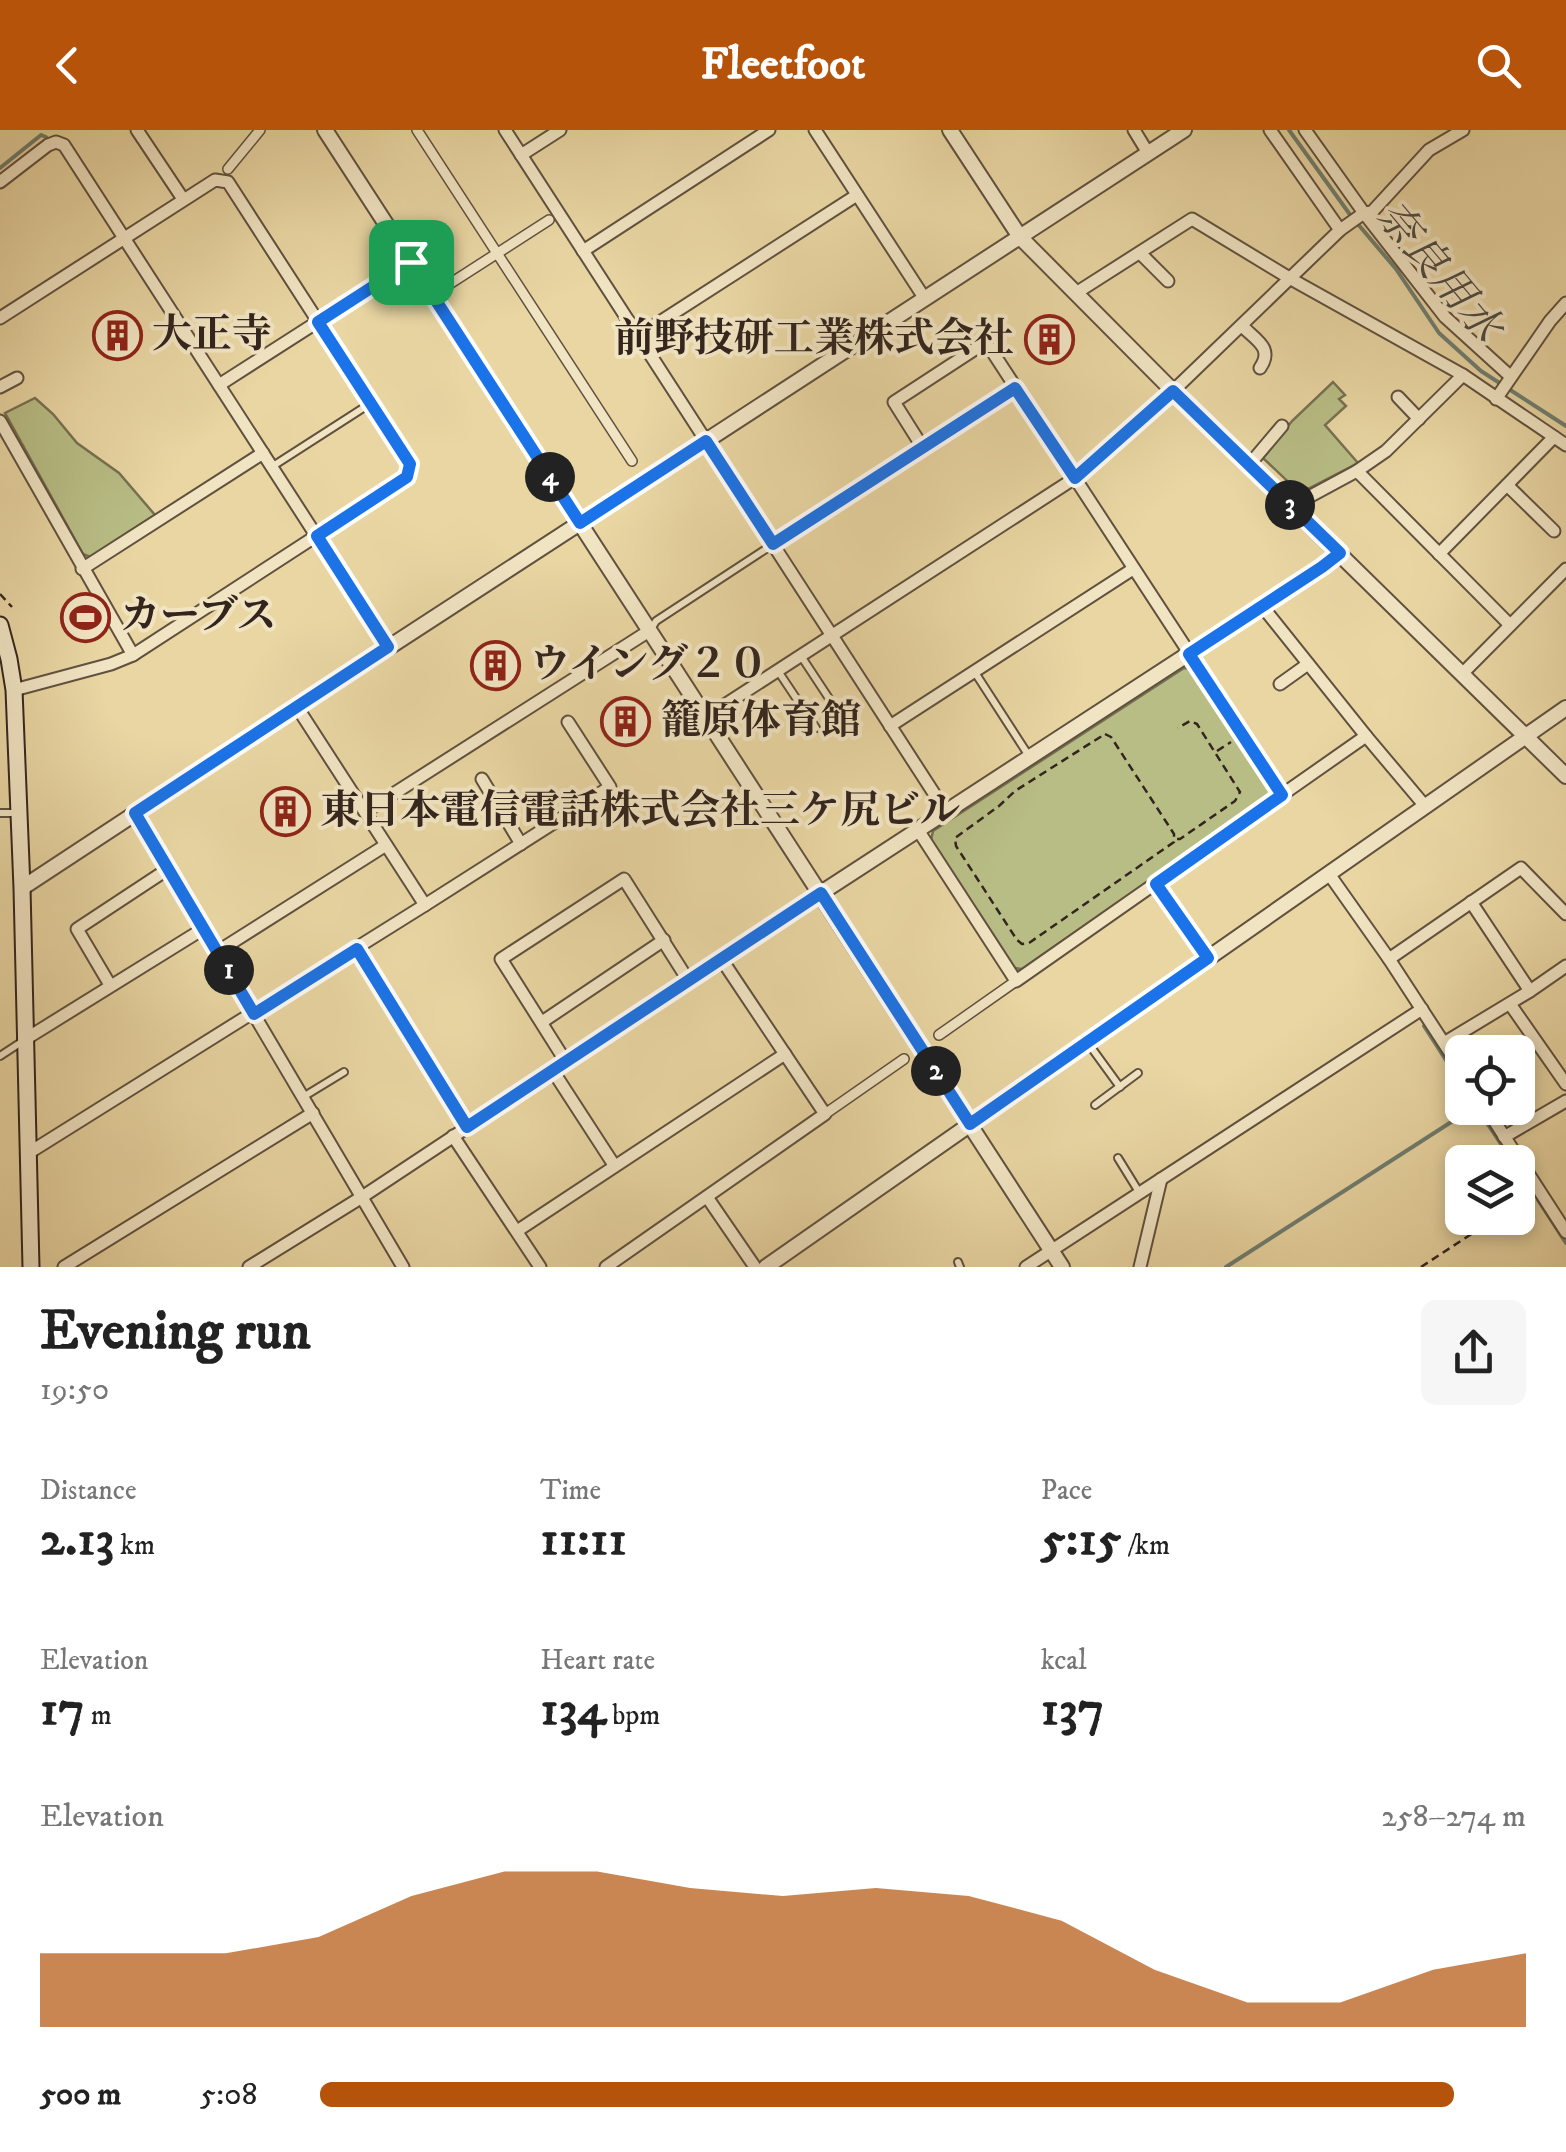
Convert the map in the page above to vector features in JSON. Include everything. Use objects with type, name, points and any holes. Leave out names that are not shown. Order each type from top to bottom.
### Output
[{"type":"main road","points":[[0,626],[14,690],[31,1267]]},
{"type":"street","points":[[138,130],[183,200]]},
{"type":"street","points":[[228,169],[260,130]]},
{"type":"street","points":[[325,130],[1062,1267]]},
{"type":"street","points":[[418,130],[632,461]]},
{"type":"street","points":[[505,130],[946,812]]},
{"type":"street","points":[[521,155],[560,130]]},
{"type":"street","points":[[582,251],[769,130]]},
{"type":"street","points":[[815,130],[925,299]]},
{"type":"street","points":[[950,130],[1020,237],[1566,776]]},
{"type":"street","points":[[1134,130],[1148,153]]},
{"type":"street","points":[[22,888],[1184,130]]},
{"type":"street","points":[[1270,130],[1340,230]]},
{"type":"street","points":[[1304,130],[1446,317],[1510,376]]},
{"type":"street","points":[[706,718],[1075,478],[1173,391],[1340,230],[1364,212],[1372,212],[1429,150],[1463,130]]},
{"type":"street","points":[[0,182],[48,144],[64,145],[388,647]]},
{"type":"street","points":[[0,318],[215,180],[228,182],[410,464],[407,477],[133,655],[14,690]]},
{"type":"street","points":[[638,336],[857,195]]},
{"type":"street","points":[[1076,294],[1192,219],[1463,375],[1566,445]]},
{"type":"street","points":[[451,283],[549,220]]},
{"type":"street","points":[[1140,252],[1168,280]]},
{"type":"street","points":[[219,385],[411,262]]},
{"type":"street","points":[[1496,399],[1510,376],[1563,313]]},
{"type":"street","points":[[1242,326],[1266,350],[1267,357],[1260,368]]},
{"type":"street","points":[[922,448],[894,402],[986,342],[1282,795]]},
{"type":"street","points":[[1292,506],[1357,472],[1386,451],[1463,375]]},
{"type":"street","points":[[0,387],[17,378]]},
{"type":"street","points":[[773,544],[1015,388]]},
{"type":"street","points":[[1398,397],[1419,419]]},
{"type":"street","points":[[0,421],[133,655]]},
{"type":"street","points":[[1248,464],[1282,426]]},
{"type":"street","points":[[1440,554],[1554,437]]},
{"type":"street","points":[[82,569],[263,453]]},
{"type":"street","points":[[1357,472],[1510,624]]},
{"type":"street","points":[[1507,485],[1554,531]]},
{"type":"street","points":[[249,1267],[362,1197],[1340,553]]},
{"type":"street","points":[[890,726],[1134,569]]},
{"type":"street","points":[[1462,674],[1566,569]]},
{"type":"street","points":[[1262,606],[1426,806]]},
{"type":"street","points":[[366,812],[649,631]]},
{"type":"street","points":[[1280,684],[1308,664]]},
{"type":"street","points":[[297,706],[425,905]]},
{"type":"street","points":[[766,1267],[1566,708]]},
{"type":"street","points":[[27,1154],[610,788],[568,722]]},
{"type":"street","points":[[939,1034],[1366,736]]},
{"type":"street","points":[[482,780],[522,844]]},
{"type":"street","points":[[135,813],[402,1267]]},
{"type":"street","points":[[918,830],[1016,981]]},
{"type":"street","points":[[218,952],[386,845]]},
{"type":"street","points":[[1390,959],[1521,868],[1566,914]]},
{"type":"street","points":[[110,985],[77,929],[168,869]]},
{"type":"street","points":[[1329,874],[1444,1043],[1566,966]]},
{"type":"street","points":[[566,1062],[501,960],[624,879],[688,980]]},
{"type":"street","points":[[1156,884],[1208,958]]},
{"type":"street","points":[[1470,902],[1530,991]]},
{"type":"street","points":[[24,1040],[204,929]]},
{"type":"street","points":[[542,1022],[664,940]]},
{"type":"street","points":[[357,949],[467,1127]]},
{"type":"street","points":[[722,960],[825,1114]]},
{"type":"street","points":[[1510,1004],[1566,1084]]},
{"type":"street","points":[[1026,1267],[1422,1009]]},
{"type":"street","points":[[517,1231],[785,1054]]},
{"type":"street","points":[[606,1267],[904,1059]]},
{"type":"street","points":[[552,1071],[614,1165]]},
{"type":"street","points":[[1504,1137],[1566,1101]]},
{"type":"street","points":[[64,1267],[313,1113]]},
{"type":"street","points":[[1497,1125],[1566,1232]]},
{"type":"street","points":[[453,1136],[540,1267]]},
{"type":"street","points":[[1140,1267],[1162,1179]]},
{"type":"street","points":[[707,1197],[755,1267]]},
{"type":"lane","points":[[272,466],[371,403]]},
{"type":"lane","points":[[649,631],[656,621],[773,544]]},
{"type":"lane","points":[[802,656],[832,703]]},
{"type":"lane","points":[[778,670],[816,728]]},
{"type":"lane","points":[[974,671],[1030,757]]},
{"type":"lane","points":[[0,813],[18,813]]},
{"type":"lane","points":[[0,1056],[24,1040]]},
{"type":"lane","points":[[1088,1042],[1120,1087]]},
{"type":"lane","points":[[303,1097],[344,1072]]},
{"type":"lane","points":[[1095,1105],[1138,1073]]},
{"type":"lane","points":[[1118,1158],[1140,1193]]},
{"type":"path","points":[[0,594],[12,607]]},
{"type":"path","points":[[1175,838],[1172,844],[1029,943],[1022,944],[954,841],[958,833],[1030,782],[1107,734],[1180,840],[1235,801],[1239,789],[1195,722],[1178,728]]},
{"type":"path","points":[[1216,752],[1242,734]]},
{"type":"path","points":[[1001,790],[1007,799]]},
{"type":"path","points":[[1421,1267],[1470,1235]]},
{"type":"green space","points":[[1333,382],[1345,395],[1339,399],[1346,406],[1325,425],[1358,463],[1300,493],[1263,458],[1292,421]]},
{"type":"green space","points":[[35,398],[77,443],[119,473],[155,515],[90,557],[83,554],[5,413]]},
{"type":"green space","points":[[1184,668],[1192,669],[1271,789],[1269,797],[1022,969],[1014,968],[931,840],[933,831]]},
{"type":"waterway","name":"奈良用水","points":[[1289,130],[1351,216]]},
{"type":"waterway","points":[[0,168],[41,135],[46,137]]},
{"type":"waterway","name":"奈良用水","points":[[1357,223],[1396,269],[1439,333],[1481,371],[1566,426]]},
{"type":"waterway","points":[[1424,1026],[1445,1059]]},
{"type":"waterway","points":[[1226,1267],[1447,1125]]},
{"type":"waterway","points":[[1488,1125],[1502,1145]]},
{"type":"waterway","points":[[1538,1200],[1566,1243]]},
{"type":"place","name":"大正寺","points":[[117,336]]},
{"type":"place","name":"前野技研工業株式会社","points":[[1049,340]]},
{"type":"place","name":"カーブス","points":[[85,617]]},
{"type":"place","name":"ウイング２０","points":[[495,666]]},
{"type":"place","name":"籠原体育館","points":[[626,722]]},
{"type":"place","name":"東日本電信電話株式会社三ケ尻ビル","points":[[285,812]]},
{"type":"route","points":[[411,262],[580,523],[706,441],[773,544],[1015,388],[1075,478],[1173,391],[1340,553],[1189,654],[1282,795],[1156,884],[1208,958],[970,1124],[821,893],[467,1127],[357,949],[254,1014],[135,813],[388,647],[317,536],[407,477],[410,464],[318,322],[411,262]]}]
